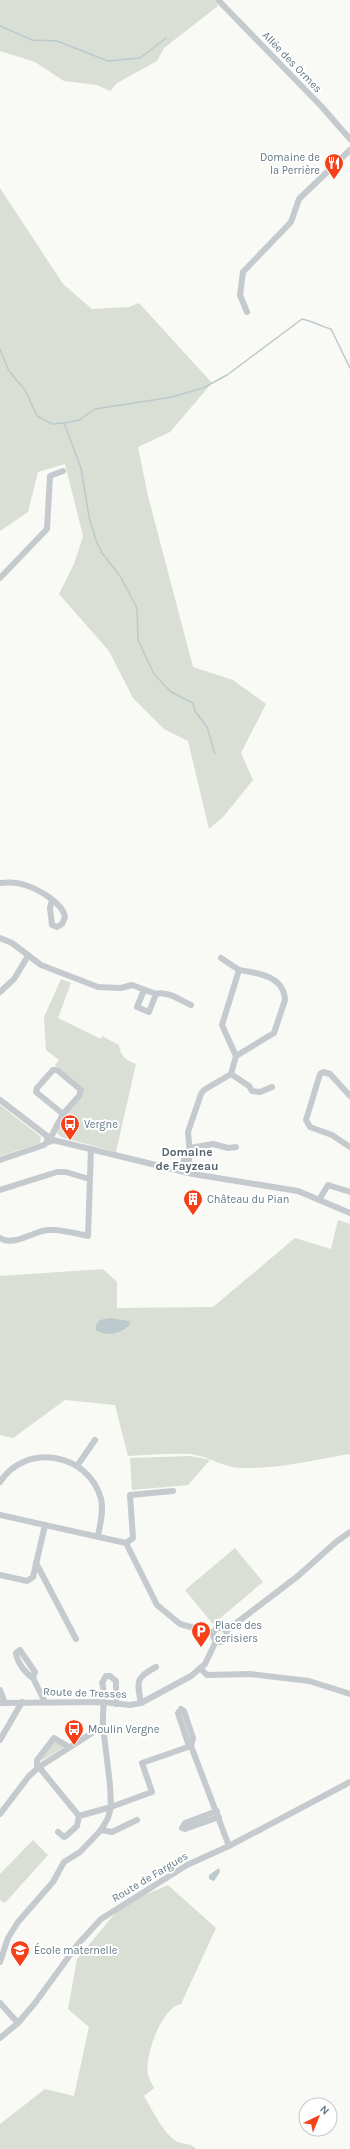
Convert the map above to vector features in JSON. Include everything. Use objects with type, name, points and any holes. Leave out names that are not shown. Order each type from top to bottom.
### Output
[{"type":"street","name":"Allée des Ormes","points":[[218,0],[317,101],[350,139]]},
{"type":"street","points":[[247,312],[240,295],[243,272],[291,222],[299,199],[350,150]]},
{"type":"street","points":[[0,578],[47,529],[50,476],[63,471]]},
{"type":"street","points":[[0,883],[25,885],[52,900]]},
{"type":"street","points":[[0,938],[12,943],[28,956],[56,972],[98,988],[121,988],[132,985],[156,994],[159,993],[168,995],[191,1005]]},
{"type":"street","points":[[0,992],[14,979],[28,956]]},
{"type":"street","points":[[221,958],[239,970],[268,975],[284,990],[285,1000],[274,1033],[236,1056]]},
{"type":"street","points":[[183,1171],[190,1148],[188,1132],[201,1094],[204,1090],[231,1074],[236,1056],[222,1025],[239,970]]},
{"type":"street","points":[[144,990],[137,1007],[148,1012],[156,994]]},
{"type":"street","points":[[0,1160],[44,1145],[50,1138],[63,1114],[79,1096],[80,1090],[58,1070],[53,1070],[37,1088],[36,1092],[63,1114]]},
{"type":"street","points":[[350,1096],[330,1074],[323,1072],[319,1076],[306,1120],[307,1125],[310,1127],[332,1135],[350,1147]]},
{"type":"street","points":[[231,1074],[249,1086],[252,1091],[260,1092],[272,1086]]},
{"type":"street","points":[[0,1100],[50,1138],[183,1171],[298,1191],[350,1214]]},
{"type":"street","points":[[190,1148],[212,1144],[228,1148],[236,1147]]},
{"type":"street","points":[[0,1238],[4,1240],[16,1240],[39,1231],[49,1230],[60,1230],[88,1236],[90,1224],[89,1179],[92,1149]]},
{"type":"street","points":[[0,1190],[57,1172],[66,1172],[89,1179]]},
{"type":"street","points":[[319,1200],[328,1185],[350,1192]]},
{"type":"street","points":[[77,1466],[95,1440]]},
{"type":"street","points":[[0,1482],[5,1475],[19,1464],[37,1457],[52,1457],[69,1461],[85,1472],[96,1486],[101,1500],[102,1513],[98,1536]]},
{"type":"street","points":[[126,1543],[133,1538],[130,1495],[173,1491]]},
{"type":"street","points":[[0,1515],[126,1543],[160,1608],[180,1624],[213,1633]]},
{"type":"street","points":[[0,1576],[27,1581],[33,1577],[44,1525]]},
{"type":"street","points":[[226,1630],[298,1576],[336,1542],[350,1532]]},
{"type":"street","points":[[36,1563],[76,1639]]},
{"type":"street","points":[[213,1633],[220,1627],[226,1630]]},
{"type":"street","points":[[213,1633],[213,1638],[216,1642],[221,1642],[226,1640],[226,1630]]},
{"type":"street","name":"Route de Tresses","points":[[3,1703],[102,1702],[130,1705],[141,1703],[191,1676],[205,1664],[216,1642]]},
{"type":"street","points":[[141,1703],[137,1682],[142,1674],[156,1667]]},
{"type":"street","points":[[200,1668],[207,1675],[250,1674],[309,1681],[350,1694]]},
{"type":"street","points":[[0,1962],[8,1938],[18,1922],[53,1882],[64,1862],[80,1852],[102,1830],[111,1807],[102,1702],[105,1690],[103,1680],[110,1676],[116,1681],[116,1704]]},
{"type":"street","points":[[33,1678],[46,1702]]},
{"type":"street","points":[[0,1690],[3,1703]]},
{"type":"street","points":[[0,1740],[22,1702]]},
{"type":"street","points":[[79,1816],[111,1807],[152,1792],[142,1763],[190,1746],[193,1738],[184,1711],[181,1709],[178,1713],[190,1746],[218,1814],[229,1846]]},
{"type":"street","points":[[0,1814],[29,1776],[38,1768],[103,1726]]},
{"type":"street","points":[[69,1747],[54,1738],[37,1760],[38,1768],[79,1816]]},
{"type":"street","name":"Route de Fargues","points":[[0,2038],[18,2023],[35,2003],[78,1944],[101,1919],[187,1864],[229,1846],[350,1782]]},
{"type":"street","points":[[218,1814],[186,1829],[182,1828],[185,1823],[218,1814]]},
{"type":"street","points":[[58,1832],[64,1837],[66,1836],[77,1826],[79,1816]]},
{"type":"street","points":[[102,1830],[112,1832],[137,1820]]},
{"type":"street","points":[[0,1937],[8,1938]]},
{"type":"street","points":[[0,2004],[18,2023]]},
{"type":"shaded area","points":[[0,0],[214,0],[218,6],[164,48],[157,61],[117,83],[110,91],[97,85],[64,81],[35,62],[0,51]]},
{"type":"shaded area","points":[[0,188],[63,284],[92,309],[129,307],[139,303],[212,383],[170,432],[138,447],[148,496],[193,667],[233,680],[266,704],[241,753],[253,780],[224,816],[209,829],[188,741],[164,729],[133,698],[109,651],[59,594],[74,564],[83,536],[65,464],[38,472],[28,512],[0,531]]},
{"type":"shaded area","points":[[61,979],[71,983],[58,1018],[101,1039],[102,1036],[119,1045],[124,1057],[136,1064],[116,1152],[61,1137],[56,1132],[83,1088],[55,1065],[59,1060],[46,1050],[44,1017]]},
{"type":"shaded area","points":[[0,1105],[41,1137],[40,1143],[0,1156]]},
{"type":"shaded area","points":[[338,1220],[350,1224],[350,1456],[349,1454],[282,1466],[242,1468],[229,1466],[190,1454],[128,1456],[115,1405],[65,1400],[13,1438],[0,1435],[0,1276],[103,1269],[117,1282],[117,1308],[213,1307],[295,1238],[331,1249]]},
{"type":"shaded area","points":[[111,1318],[129,1321],[130,1324],[123,1330],[109,1334],[96,1330],[96,1325],[100,1320]]},
{"type":"shaded area","points":[[190,1456],[210,1460],[188,1485],[132,1490],[130,1458]]},
{"type":"shaded area","points":[[235,1548],[263,1582],[213,1624],[185,1590]]},
{"type":"shaded area","points":[[54,1740],[64,1747],[41,1761],[40,1760]]},
{"type":"shaded area","points":[[33,1840],[48,1855],[5,1903],[0,1900],[0,1874]]},
{"type":"shaded area","points":[[219,1868],[220,1872],[214,1881],[209,1879],[209,1875]]},
{"type":"shaded area","points":[[168,1885],[216,1928],[181,2004],[174,2007],[167,2014],[156,2033],[147,2066],[148,2076],[154,2088],[144,2096],[158,2120],[171,2138],[191,2145],[196,2149],[0,2149],[0,2124],[45,2089],[74,2096],[89,2027],[68,2009],[77,1959],[122,1905]]},
{"type":"waterway","points":[[0,26],[32,40],[57,41],[108,61],[140,58],[166,38]]},
{"type":"waterway","points":[[0,349],[9,371],[25,390],[37,416],[52,424],[79,420],[95,409],[172,397],[203,388],[227,375],[302,319],[331,329],[350,368]]},
{"type":"waterway","points":[[64,423],[81,468],[89,517],[96,540],[102,553],[120,576],[137,608],[138,640],[154,674],[171,692],[193,703],[195,711],[207,727],[215,754]]},
{"type":"place","name":"Domaine de la Perrière","points":[[334,180]]},
{"type":"place","name":"Vergne","points":[[70,1141]]},
{"type":"place","name":"Château du Pian","points":[[193,1216]]},
{"type":"place","name":"Place des cerisiers","points":[[201,1648]]},
{"type":"place","name":"Moulin Vergne","points":[[74,1746]]},
{"type":"place","name":"École maternelle","points":[[20,1967]]},
{"type":"district","name":"Domaine de Fayzeau","points":[[187,1159]]}]
